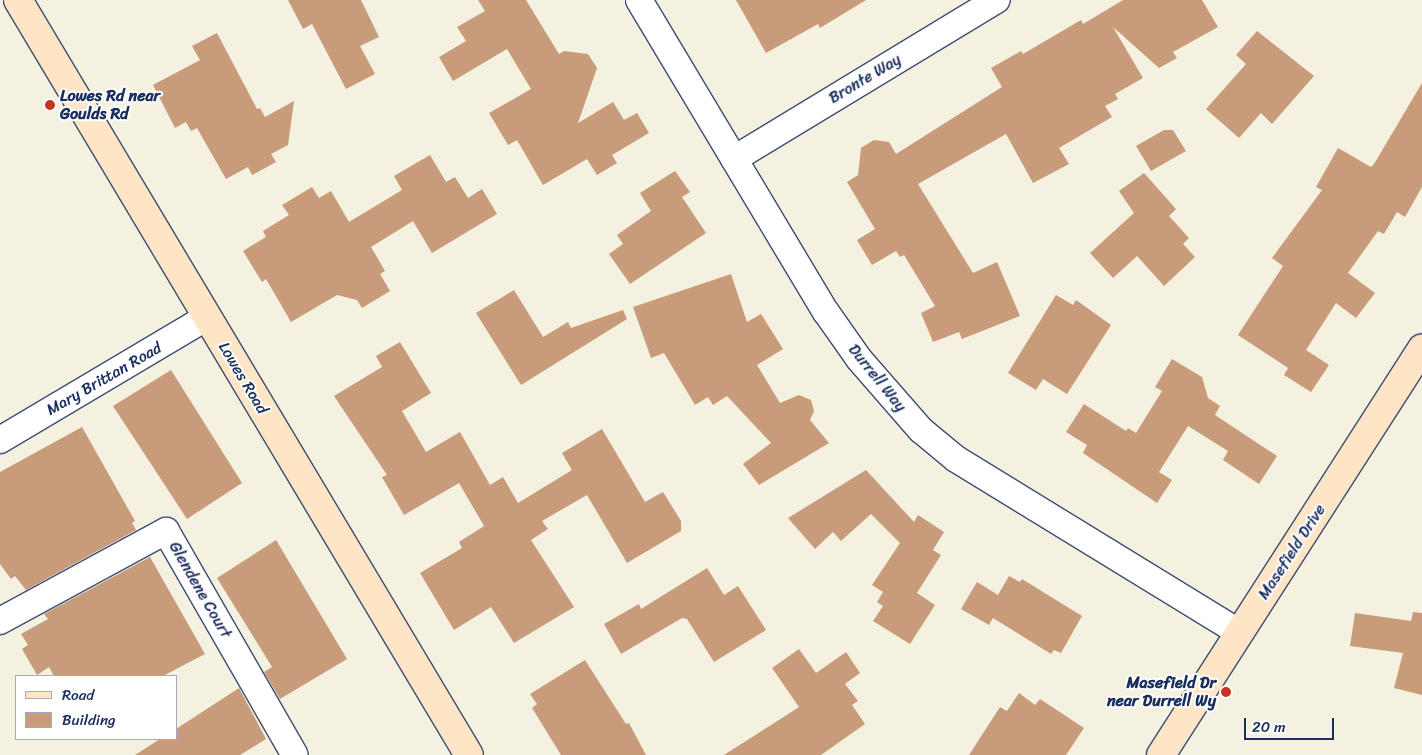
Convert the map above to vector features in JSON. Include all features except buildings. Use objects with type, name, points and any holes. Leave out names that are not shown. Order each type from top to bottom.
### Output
[{"type":"main road","name":"Lowes Road","points":[[18,0],[470,755]]},
{"type":"main road","name":"Masefield Drive","points":[[1161,755],[1422,348]]},
{"type":"street","name":"Durrell Way","points":[[640,0],[734,158],[859,359],[921,430],[956,459],[1240,632]]},
{"type":"street","name":"Bronte Way","points":[[734,158],[997,0]]},
{"type":"street","name":"Mary Brittan Road","points":[[0,440],[207,317]]},
{"type":"street","name":"Glendene Court","points":[[2,616],[166,531],[295,755]]},
{"type":"place","name":"Lowes Rd near Goulds Rd","points":[[50,105]]},
{"type":"place","name":"Masefield Dr near Durrell Wy","points":[[1226,692]]}]
